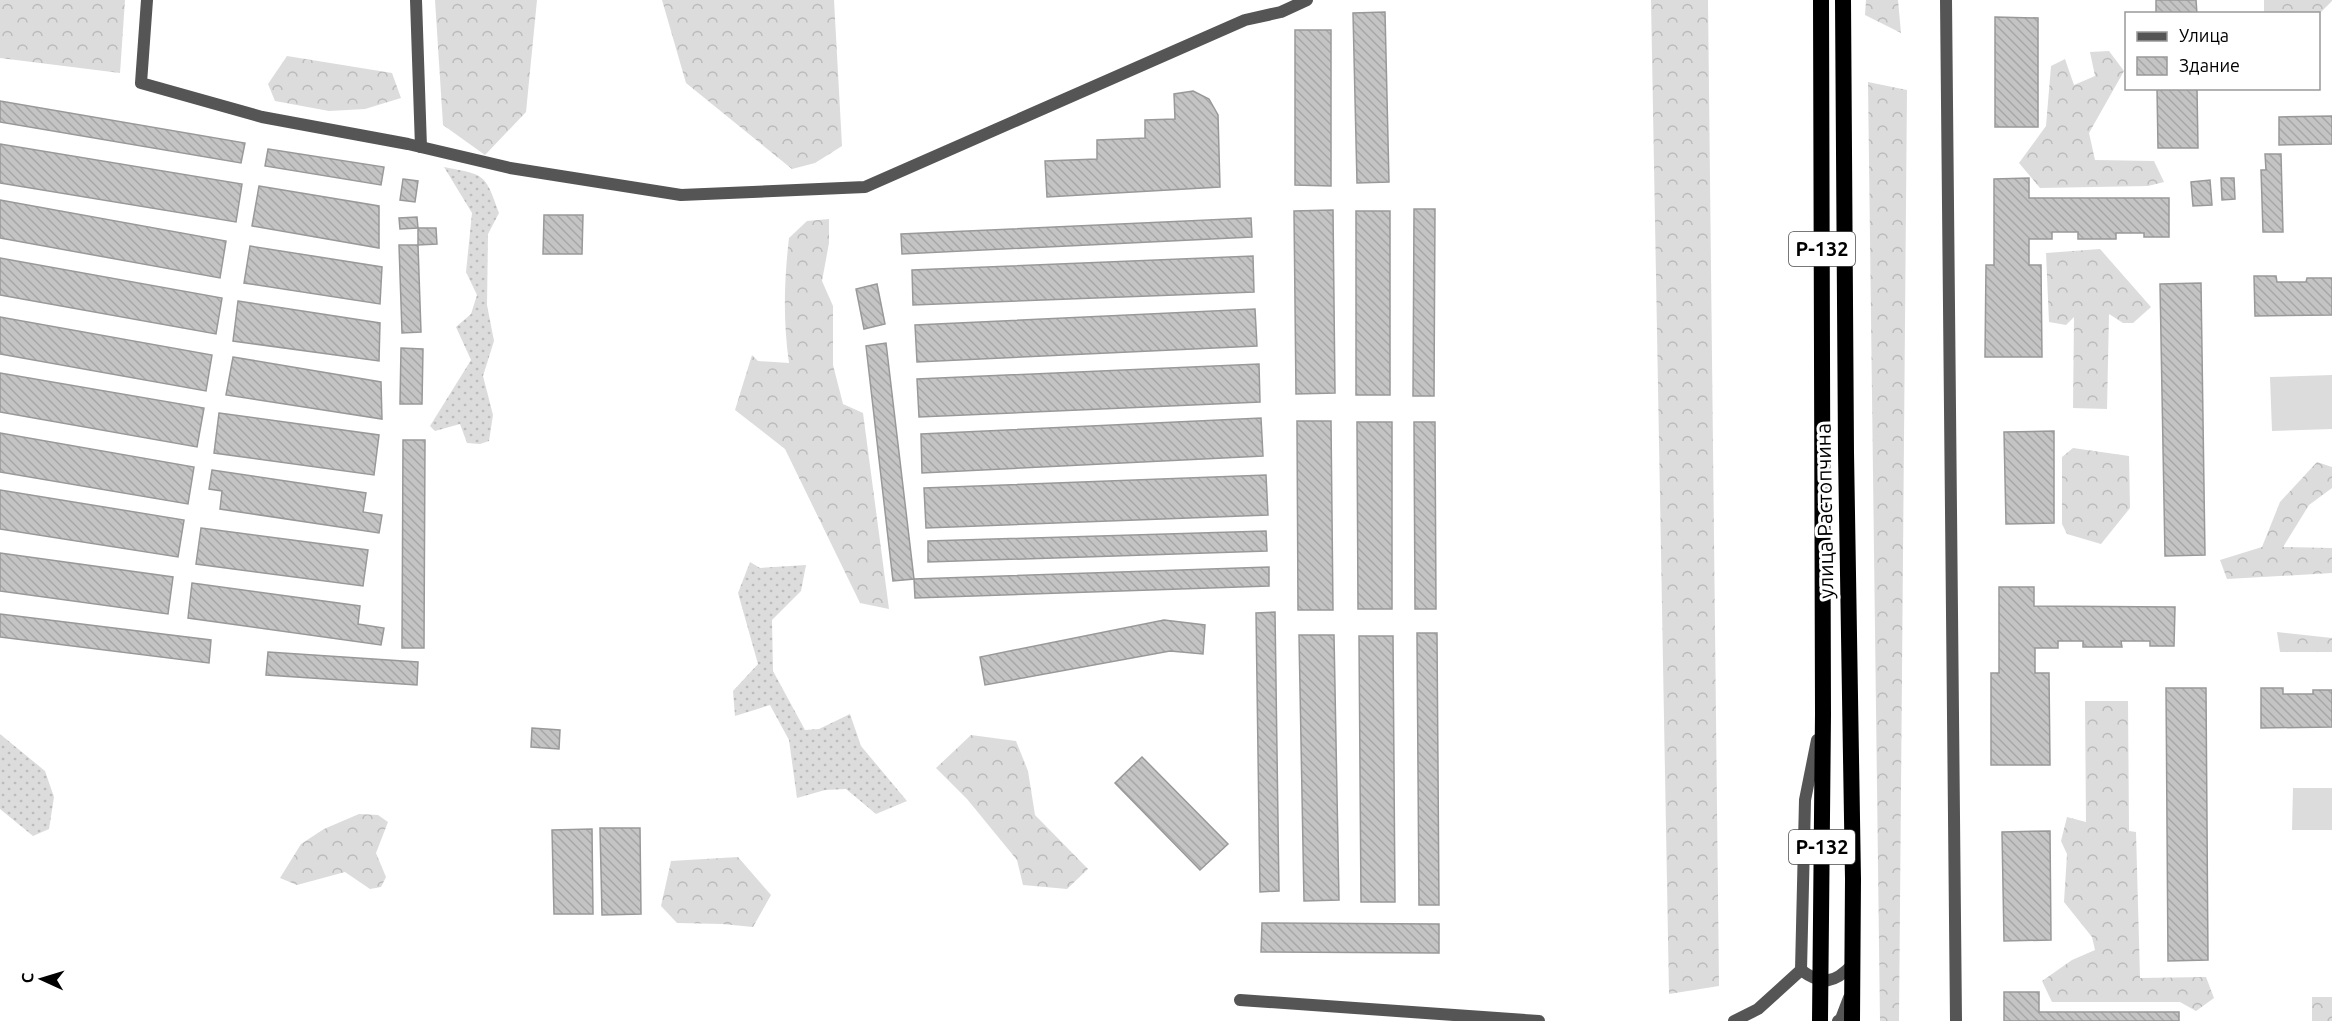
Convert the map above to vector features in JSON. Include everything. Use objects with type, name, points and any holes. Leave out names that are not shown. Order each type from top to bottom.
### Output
[{"type":"highway","name":"улица Растопчина","points":[[1820,1021],[1823,714],[1821,0]]},
{"type":"highway","name":"улица Растопчина","points":[[1843,0],[1852,1021]]},
{"type":"street","points":[[416,0],[421,147]]},
{"type":"street","points":[[147,6],[141,83],[262,117],[421,147],[510,168],[681,195],[865,187],[1245,20],[1281,12],[1307,0]]},
{"type":"street","points":[[1946,0],[1956,1021]]},
{"type":"street","points":[[1734,1021],[1758,1009],[1801,970],[1804,800],[1823,714]]},
{"type":"street","points":[[1801,970],[1812,979],[1834,980],[1852,965]]},
{"type":"street","points":[[1838,1021],[1841,1019],[1852,989]]},
{"type":"street","points":[[1240,1000],[1442,1017],[1539,1021]]},
{"type":"green space","points":[[0,0],[125,0],[120,73],[0,58]]},
{"type":"green space","points":[[435,0],[537,0],[526,112],[485,155],[443,125]]},
{"type":"green space","points":[[662,0],[834,0],[842,146],[815,163],[792,169],[686,83]]},
{"type":"green space","points":[[1651,0],[1708,0],[1719,986],[1669,994]]},
{"type":"green space","points":[[1866,0],[1898,0],[1901,33],[1865,15]]},
{"type":"green space","points":[[2264,0],[2332,0],[2320,13],[2264,12]]},
{"type":"green space","points":[[2109,51],[2124,71],[2089,133],[2095,160],[2154,161],[2164,182],[2148,186],[2040,188],[2019,163],[2046,126],[2051,66],[2065,59],[2074,85],[2095,76],[2090,52]]},
{"type":"green space","points":[[287,56],[392,73],[401,98],[365,109],[329,111],[275,101],[268,84]]},
{"type":"green space","points":[[1868,82],[1907,90],[1899,1021],[1880,1021]]},
{"type":"green space","points":[[444,167],[468,172],[482,178],[490,190],[499,213],[488,234],[487,305],[494,341],[483,376],[493,415],[489,441],[480,444],[467,443],[460,424],[435,431],[430,426],[471,360],[456,327],[471,314],[477,295],[466,272],[472,213]]},
{"type":"green space","points":[[829,219],[829,243],[822,281],[833,306],[833,365],[843,404],[863,413],[889,609],[860,603],[785,449],[735,410],[752,355],[758,361],[789,363],[785,301],[789,238],[807,221]]},
{"type":"green space","points":[[2100,249],[2151,307],[2133,323],[2123,323],[2109,314],[2107,409],[2073,408],[2074,317],[2066,325],[2049,322],[2046,253]]},
{"type":"green space","points":[[2332,375],[2332,429],[2272,431],[2270,377]]},
{"type":"green space","points":[[2073,448],[2129,456],[2130,508],[2101,544],[2067,534],[2062,524],[2062,457]]},
{"type":"green space","points":[[2317,462],[2332,467],[2332,488],[2309,505],[2283,547],[2332,548],[2332,573],[2227,579],[2220,560],[2262,547],[2280,502]]},
{"type":"green space","points":[[750,562],[760,568],[806,565],[801,591],[772,620],[773,671],[805,730],[819,729],[850,714],[861,746],[907,801],[876,814],[846,789],[825,790],[797,798],[789,740],[770,705],[735,716],[733,691],[758,664],[738,593]]},
{"type":"green space","points":[[2277,632],[2332,638],[2332,652],[2280,652]]},
{"type":"green space","points":[[2085,701],[2128,701],[2129,831],[2136,832],[2140,978],[2206,977],[2214,998],[2196,1011],[2180,1002],[2052,1002],[2042,981],[2072,960],[2095,950],[2092,937],[2064,902],[2067,854],[2061,841],[2067,817],[2086,822]]},
{"type":"green space","points":[[0,734],[45,771],[54,797],[49,829],[33,836],[0,809]]},
{"type":"green space","points":[[971,735],[1016,741],[1028,771],[1035,815],[1088,869],[1067,889],[1023,885],[1017,860],[967,799],[936,768]]},
{"type":"green space","points":[[2293,788],[2332,788],[2332,830],[2292,830]]},
{"type":"green space","points":[[359,814],[378,815],[388,822],[376,853],[386,877],[381,887],[370,889],[345,872],[297,885],[280,878],[301,844],[324,829]]},
{"type":"green space","points":[[738,857],[771,895],[753,927],[677,923],[661,906],[671,861]]},
{"type":"green space","points":[[2312,997],[2332,997],[2332,1021],[2312,1021]]},
{"type":"building","points":[[2156,0],[2196,0],[2197,12],[2156,12]]},
{"type":"building","points":[[1385,12],[1389,182],[1357,183],[1353,13]]},
{"type":"building","points":[[1995,17],[2038,18],[2038,127],[1995,127]]},
{"type":"building","points":[[1295,30],[1331,30],[1331,186],[1295,185]]},
{"type":"building","points":[[2157,90],[2197,90],[2198,148],[2158,148]]},
{"type":"building","points":[[1193,91],[1209,99],[1218,115],[1220,187],[1047,197],[1045,161],[1097,159],[1097,140],[1145,138],[1145,120],[1175,119],[1174,94]]},
{"type":"building","points":[[0,101],[245,143],[241,163],[0,122]]},
{"type":"building","points":[[2332,116],[2332,144],[2279,145],[2279,117]]},
{"type":"building","points":[[0,144],[242,184],[236,222],[0,183]]},
{"type":"building","points":[[268,149],[384,167],[381,185],[265,166]]},
{"type":"building","points":[[2265,154],[2281,154],[2283,232],[2263,232],[2261,170],[2266,170]]},
{"type":"building","points":[[2029,178],[2029,198],[2169,198],[2169,237],[2144,237],[2144,233],[2116,233],[2116,239],[2078,239],[2078,232],[2052,232],[2052,239],[2029,239],[2029,265],[2041,265],[2042,357],[1985,357],[1986,265],[1994,265],[1994,179]]},
{"type":"building","points":[[2221,178],[2234,178],[2235,199],[2222,200]]},
{"type":"building","points":[[403,179],[418,181],[415,202],[400,200]]},
{"type":"building","points":[[2210,180],[2212,205],[2193,206],[2191,182]]},
{"type":"building","points":[[259,186],[379,206],[379,248],[252,226]]},
{"type":"building","points":[[0,200],[226,241],[220,278],[0,238]]},
{"type":"building","points":[[1414,209],[1435,209],[1434,396],[1413,396]]},
{"type":"building","points":[[1333,210],[1335,393],[1296,394],[1294,211]]},
{"type":"building","points":[[1356,211],[1390,211],[1390,395],[1356,395]]},
{"type":"building","points":[[544,215],[583,215],[582,254],[543,254]]},
{"type":"building","points":[[417,217],[418,228],[400,229],[399,218]]},
{"type":"building","points":[[1251,218],[1252,237],[902,254],[901,234]]},
{"type":"building","points":[[418,228],[436,228],[437,244],[418,245]]},
{"type":"building","points":[[399,245],[418,245],[421,332],[402,333]]},
{"type":"building","points":[[250,246],[382,267],[380,304],[244,283]]},
{"type":"building","points":[[1253,256],[1254,292],[913,305],[912,270]]},
{"type":"building","points":[[0,258],[222,298],[216,334],[0,295]]},
{"type":"building","points":[[2254,276],[2276,276],[2277,282],[2306,282],[2307,278],[2332,278],[2332,315],[2255,316]]},
{"type":"building","points":[[2201,283],[2205,555],[2165,556],[2160,284]]},
{"type":"building","points":[[877,284],[885,324],[864,329],[856,289]]},
{"type":"building","points":[[238,301],[380,323],[379,361],[233,341]]},
{"type":"building","points":[[1255,309],[1257,346],[917,362],[915,325]]},
{"type":"building","points":[[0,317],[212,355],[206,391],[0,354]]},
{"type":"building","points":[[886,343],[914,579],[893,581],[866,346]]},
{"type":"building","points":[[401,348],[423,349],[422,404],[400,404]]},
{"type":"building","points":[[233,357],[381,382],[382,419],[226,395]]},
{"type":"building","points":[[1259,364],[1260,402],[919,417],[917,379]]},
{"type":"building","points":[[0,373],[204,408],[197,447],[0,412]]},
{"type":"building","points":[[219,413],[379,435],[374,475],[214,453]]},
{"type":"building","points":[[1261,418],[1263,456],[922,473],[921,434]]},
{"type":"building","points":[[1297,421],[1331,421],[1333,610],[1298,610]]},
{"type":"building","points":[[1357,422],[1392,422],[1392,609],[1358,609]]},
{"type":"building","points":[[1414,422],[1435,422],[1436,609],[1415,609]]},
{"type":"building","points":[[2054,431],[2054,523],[2006,524],[2004,432]]},
{"type":"building","points":[[0,433],[194,467],[188,504],[0,472]]},
{"type":"building","points":[[403,440],[425,440],[424,648],[402,648]]},
{"type":"building","points":[[212,470],[366,493],[363,512],[382,515],[379,533],[220,509],[222,491],[209,489]]},
{"type":"building","points":[[1266,475],[1268,515],[926,528],[924,488]]},
{"type":"building","points":[[0,490],[184,520],[178,557],[0,529]]},
{"type":"building","points":[[201,528],[368,550],[363,586],[196,564]]},
{"type":"building","points":[[1266,531],[1267,551],[928,562],[928,541]]},
{"type":"building","points":[[0,553],[173,577],[168,614],[0,591]]},
{"type":"building","points":[[1269,567],[1269,586],[915,598],[914,579]]},
{"type":"building","points":[[192,583],[360,606],[358,624],[384,628],[381,645],[188,618]]},
{"type":"building","points":[[1999,587],[2034,587],[2034,606],[2175,607],[2174,646],[2150,646],[2150,641],[2121,641],[2122,647],[2083,647],[2083,641],[2058,641],[2058,648],[2035,648],[2035,673],[2049,673],[2050,765],[1991,765],[1991,673],[1999,673]]},
{"type":"building","points":[[1275,612],[1279,891],[1260,892],[1256,613]]},
{"type":"building","points":[[0,614],[211,640],[209,663],[0,637]]},
{"type":"building","points":[[1164,620],[1205,625],[1203,654],[1170,651],[985,685],[980,657]]},
{"type":"building","points":[[1417,633],[1437,633],[1439,905],[1419,905]]},
{"type":"building","points":[[1299,635],[1334,635],[1339,900],[1304,901]]},
{"type":"building","points":[[1359,636],[1393,636],[1395,902],[1361,902]]},
{"type":"building","points":[[268,652],[418,662],[417,685],[266,675]]},
{"type":"building","points":[[2166,688],[2206,688],[2208,960],[2168,961]]},
{"type":"building","points":[[2261,688],[2283,688],[2283,694],[2313,694],[2313,690],[2332,690],[2332,727],[2261,728]]},
{"type":"building","points":[[532,728],[560,730],[559,749],[531,747]]},
{"type":"building","points":[[1142,757],[1228,844],[1200,870],[1115,783]]},
{"type":"building","points":[[600,828],[640,828],[641,914],[602,915]]},
{"type":"building","points":[[592,829],[593,914],[554,914],[552,830]]},
{"type":"building","points":[[2050,831],[2051,940],[2004,941],[2002,832]]},
{"type":"building","points":[[1262,923],[1439,924],[1439,953],[1261,952]]},
{"type":"building","points":[[2004,992],[2039,992],[2039,1012],[2179,1012],[2179,1021],[2004,1021]]}]
